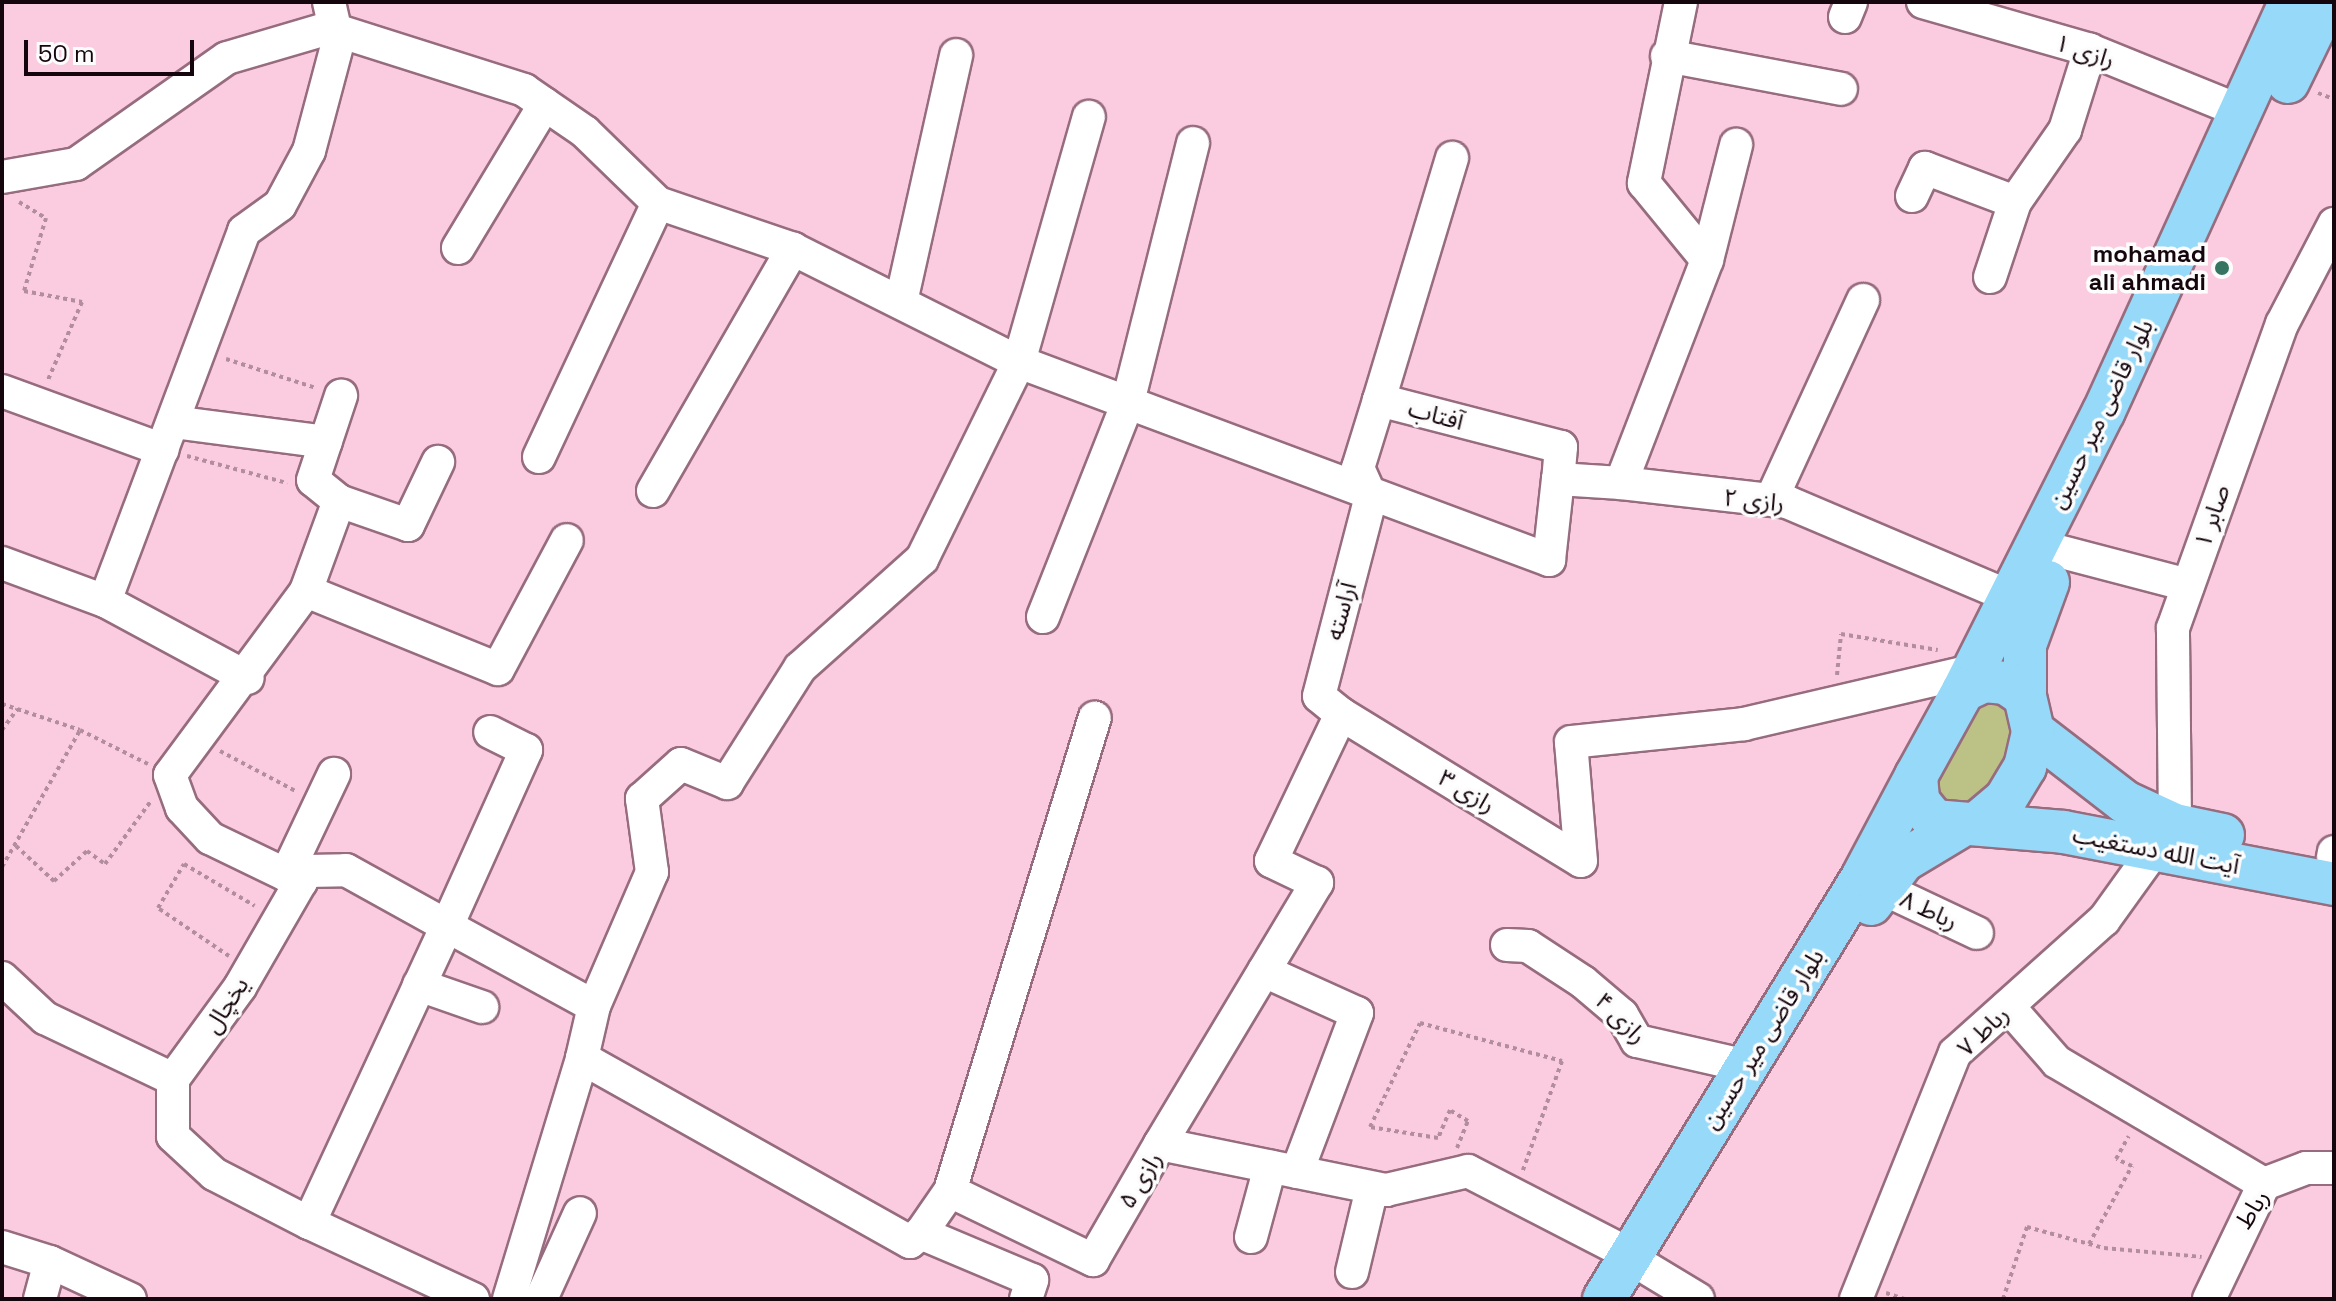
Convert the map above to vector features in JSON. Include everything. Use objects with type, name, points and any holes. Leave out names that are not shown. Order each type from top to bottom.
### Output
[{"type":"main road","name":"بلوار قاضی میر حسین","points":[[1638,1275],[1747,1066],[1975,673],[2243,112],[2290,2]]},
{"type":"main road","name":"بلوار قاضی میر حسین","points":[[1604,1299],[1638,1275],[1882,888],[1903,861],[1967,826],[2005,800],[2025,767],[2029,713],[2025,645],[2062,552],[2327,2]]},
{"type":"main road","name":"آیت الله دستغیب","points":[[1975,673],[1984,681],[2006,683],[2085,776],[2165,837],[2334,884]]},
{"type":"main road","points":[[1916,776],[1918,801],[1934,821],[1967,826]]},
{"type":"main road","name":"آیت الله دستغیب","points":[[1967,826],[2165,837],[2334,856]]},
{"type":"street","points":[[1681,2],[1667,56],[1644,183],[1707,260]]},
{"type":"street","name":"رازی ۱","points":[[1923,2],[2090,50],[2243,112]]},
{"type":"street","points":[[105,601],[244,231],[280,205],[309,151],[334,17]]},
{"type":"street","points":[[8,188],[76,164],[227,58],[300,34],[334,17],[524,90],[545,104],[658,203],[793,249],[1019,362],[1371,497],[1549,560],[1558,479]]},
{"type":"street","points":[[1990,277],[2015,202],[2065,130],[2090,50]]},
{"type":"street","points":[[901,302],[956,55]]},
{"type":"street","points":[[1667,56],[1841,89]]},
{"type":"street","points":[[458,248],[545,104]]},
{"type":"street","points":[[509,1299],[582,1058],[594,1006],[652,872],[642,799],[681,764],[727,783],[800,668],[922,559],[1019,362],[1089,117]]},
{"type":"street","points":[[1043,617],[1128,402],[1193,143]]},
{"type":"street","points":[[1621,483],[1707,260],[1736,145]]},
{"type":"street","points":[[1379,400],[1452,158]]},
{"type":"street","points":[[1912,196],[1925,168],[2015,202]]},
{"type":"street","points":[[539,457],[658,203]]},
{"type":"street","name":"صابر ۱","points":[[2165,837],[2173,628],[2282,324],[2334,224]]},
{"type":"street","points":[[653,491],[793,249]]},
{"type":"street","points":[[1772,498],[1863,300]]},
{"type":"street","points":[[2,391],[38,404],[168,436],[326,442]]},
{"type":"street","points":[[341,396],[313,480],[336,498],[408,525],[438,462]]},
{"type":"street","name":"آفتاب","points":[[1371,497],[1358,468],[1379,400],[1561,447],[1558,479]]},
{"type":"street","name":"رازی ۲","points":[[1558,479],[1772,498],[2013,598]]},
{"type":"street","name":"آراسته","points":[[1341,714],[1319,696],[1371,497]]},
{"type":"street","points":[[336,498],[306,591],[248,678],[170,775],[182,808],[210,838],[293,879],[307,871],[346,870],[594,1006]]},
{"type":"street","points":[[306,591],[498,669],[567,540]]},
{"type":"street","points":[[2062,552],[2188,585]]},
{"type":"street","points":[[2,563],[105,601],[248,678]]},
{"type":"street","name":"رازی ۳","points":[[1341,714],[1581,861],[1571,742],[1744,724],[1975,673]]},
{"type":"street","points":[[1160,1144],[1317,883],[1271,861],[1341,714]]},
{"type":"street","points":[[582,1058],[910,1242],[921,1233],[950,1191],[1095,718]]},
{"type":"street","points":[[309,1223],[526,750],[490,732]]},
{"type":"street","name":"یخچال","points":[[173,1079],[250,970],[277,920],[334,774]]},
{"type":"street","name":"رباط ۷","points":[[1856,1299],[1955,1053],[2104,920],[2165,837]]},
{"type":"street","name":"رباط ۸","points":[[1882,888],[1977,933]]},
{"type":"street","name":"رازی ۴","points":[[1507,945],[1528,946],[1583,982],[1651,1048],[1685,1046],[1747,1066]]},
{"type":"street","points":[[1251,1237],[1357,1013],[1264,971]]},
{"type":"street","points":[[2,978],[45,1018],[173,1079],[173,1136],[214,1174],[309,1223],[473,1299]]},
{"type":"street","points":[[419,985],[482,1007]]},
{"type":"street","points":[[2008,1006],[2057,1062],[2264,1184]]},
{"type":"street","name":"رازی ۵","points":[[950,1191],[1093,1260],[1160,1144],[1372,1188],[1468,1171],[1514,1195],[1638,1275]]},
{"type":"street","name":"رباط","points":[[2209,1299],[2224,1260],[2264,1184],[2306,1168],[2334,1168]]},
{"type":"street","points":[[1352,1272],[1372,1188]]},
{"type":"street","points":[[541,1299],[580,1213]]},
{"type":"street","points":[[921,1233],[1032,1280],[1026,1299]]},
{"type":"street","points":[[2,1247],[50,1262],[130,1299]]},
{"type":"street","points":[[40,1299],[50,1262]]},
{"type":"street","points":[[1638,1275],[1698,1299]]},
{"type":"path","points":[[8,188],[46,218],[24,291],[82,302],[38,404]]},
{"type":"path","points":[[201,351],[341,396]]},
{"type":"path","points":[[168,436],[336,498]]},
{"type":"path","points":[[1835,704],[1841,634],[1975,673]]},
{"type":"path","points":[[2,704],[80,730],[170,775],[105,864],[87,851],[54,881],[16,846]]},
{"type":"path","points":[[2,730],[17,709]]},
{"type":"path","points":[[2,867],[80,730]]},
{"type":"path","points":[[198,740],[320,804]]},
{"type":"path","points":[[250,970],[158,908],[184,864],[277,920]]},
{"type":"path","points":[[1444,1177],[1468,1121],[1450,1110],[1438,1138],[1370,1127],[1420,1023],[1562,1061],[1514,1195]]},
{"type":"path","points":[[2089,1244],[2132,1166],[2116,1159],[2142,1112]]},
{"type":"path","points":[[2003,1299],[2027,1227],[2089,1244],[2224,1260]]},
{"type":"green space","points":[[1994,694],[2013,708],[2017,769],[1969,813],[1936,799],[1937,781],[1977,704]]},
{"type":"place","name":"mohamad ali ahmadi","points":[[2222,268]]}]
